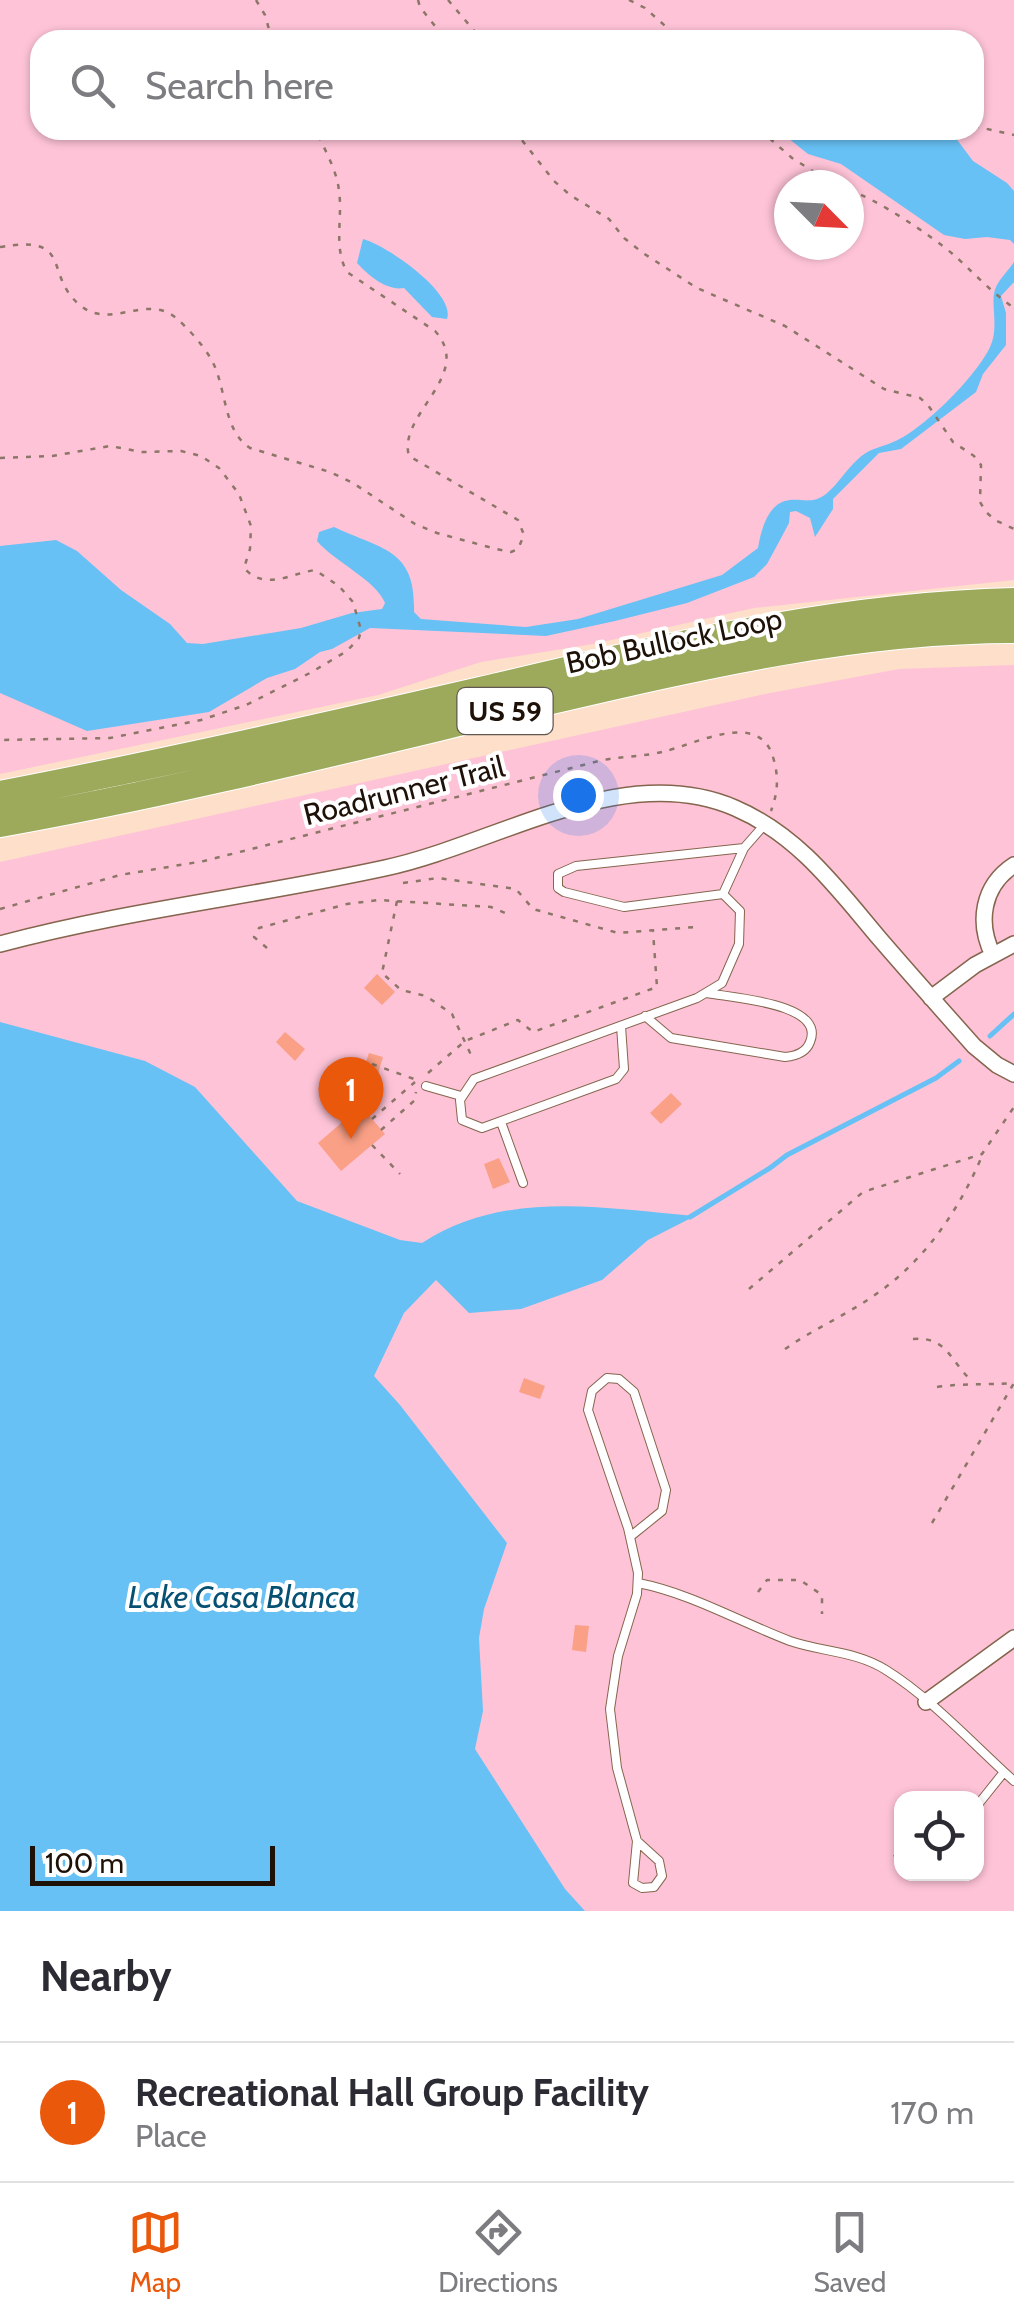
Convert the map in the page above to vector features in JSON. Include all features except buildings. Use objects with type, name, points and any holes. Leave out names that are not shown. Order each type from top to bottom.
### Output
[{"type":"highway","name":"Bob Bullock Loop","points":[[0,795],[166,762],[715,637],[891,610],[1014,602]]},
{"type":"highway","name":"Bob Bullock Loop","points":[[0,823],[200,783],[743,657],[876,636],[1014,628]]},
{"type":"street","points":[[0,944],[104,918],[387,868],[556,812],[626,796],[699,797],[768,820],[789,838],[822,870],[930,998],[985,1056],[1014,1074]]},
{"type":"street","points":[[992,956],[982,920],[986,900],[999,878],[1014,865]]},
{"type":"street","points":[[930,998],[1014,944]]},
{"type":"street","points":[[926,1702],[1014,1638]]},
{"type":"lane","points":[[723,894],[744,848],[768,820]]},
{"type":"lane","points":[[723,894],[619,906],[564,892],[556,881],[558,874],[576,866],[744,848]]},
{"type":"lane","points":[[621,1026],[624,1068],[616,1080],[482,1128],[462,1120],[461,1096],[474,1079],[706,993],[727,976],[741,931],[740,912],[723,894]]},
{"type":"lane","points":[[645,1016],[671,1038],[785,1058],[802,1053],[809,1044],[810,1023],[799,1012],[706,993]]},
{"type":"lane","points":[[423,1080],[461,1096]]},
{"type":"lane","points":[[501,1122],[523,1183]]},
{"type":"lane","points":[[631,1536],[657,1517],[665,1504],[666,1490],[634,1392],[625,1382],[613,1378],[596,1386],[588,1410],[631,1536],[638,1583],[618,1656],[610,1709],[617,1768],[637,1840],[633,1883],[642,1888],[654,1887],[662,1876],[662,1866],[637,1840]]},
{"type":"lane","points":[[638,1583],[792,1642],[869,1661],[893,1674],[1014,1781]]},
{"type":"lane","points":[[984,1797],[1004,1772]]},
{"type":"path","points":[[256,0],[269,30]]},
{"type":"path","points":[[418,0],[438,30]]},
{"type":"path","points":[[448,0],[474,30]]},
{"type":"path","points":[[629,0],[646,8],[669,30]]},
{"type":"path","points":[[984,128],[1014,135]]},
{"type":"path","points":[[0,247],[28,243],[47,250],[72,296],[100,316],[158,308],[178,320],[211,358],[232,428],[240,442],[250,448],[330,472],[415,524],[496,550],[518,549],[524,535],[518,520],[409,456],[407,440],[442,374],[448,353],[435,332],[347,272],[342,264],[339,191],[320,140]]},
{"type":"path","points":[[522,140],[570,195],[609,219],[643,253],[697,288],[785,326],[884,389],[920,398],[944,432],[982,465],[980,502],[986,512],[1014,529]]},
{"type":"path","points":[[771,140],[811,170]]},
{"type":"path","points":[[864,197],[956,257],[988,290],[1014,308]]},
{"type":"path","points":[[0,458],[52,456],[110,446],[142,452],[181,450],[201,456],[220,468],[239,494],[251,526],[244,568],[252,576],[268,581],[315,570],[339,586],[361,623],[359,638],[326,664],[225,714],[110,738],[0,740]]},
{"type":"path","name":"Roadrunner Trail","points":[[0,909],[120,876],[300,838],[599,761],[657,754],[746,732],[762,738],[769,747],[777,774],[778,792],[768,820]]},
{"type":"path","points":[[403,883],[438,878],[516,889],[533,909],[618,934],[695,927]]},
{"type":"path","points":[[397,901],[382,973],[401,990],[426,996],[452,1014],[471,1054]]},
{"type":"path","points":[[267,948],[254,937],[259,928],[347,904],[397,901],[491,907],[512,916]]},
{"type":"path","points":[[372,1119],[465,1041],[518,1020],[533,1032],[657,987],[653,930]]},
{"type":"path","points":[[372,1064],[423,1080]]},
{"type":"path","points":[[381,1130],[415,1100],[423,1080]]},
{"type":"path","points":[[341,1090],[343,1122]]},
{"type":"path","points":[[785,1349],[878,1293],[914,1261],[945,1224],[969,1187],[982,1154],[1014,1107]]},
{"type":"path","points":[[372,1145],[400,1174]]},
{"type":"path","points":[[749,1289],[862,1192],[982,1154]]},
{"type":"path","points":[[913,1340],[929,1338],[939,1342],[973,1382]]},
{"type":"path","points":[[936,1388],[973,1382],[1014,1383]]},
{"type":"path","points":[[932,1523],[1014,1383]]},
{"type":"path","points":[[758,1592],[767,1580],[800,1580],[822,1595],[822,1614]]},
{"type":"shaded area","points":[[0,0],[1014,0],[1014,580],[754,608],[593,644],[481,662],[378,695],[0,774]]},
{"type":"shaded area","points":[[1014,665],[1014,1911],[0,1911],[0,862],[765,694],[899,669]]},
{"type":"water","points":[[790,140],[957,140],[973,161],[1014,191],[1014,244],[987,237],[965,239],[944,235],[864,180],[864,170],[850,170],[808,154]]},
{"type":"water","points":[[363,239],[402,260],[430,284],[447,308],[447,319],[432,317],[404,288],[385,285],[362,268],[357,263]]},
{"type":"water","points":[[1014,262],[1014,282],[1001,296],[1006,313],[1006,345],[983,374],[976,392],[901,449],[879,453],[833,499],[833,509],[815,537],[810,518],[790,512],[789,523],[767,564],[754,577],[687,603],[546,636],[370,628],[295,669],[267,678],[209,712],[87,731],[0,693],[0,546],[56,540],[77,551],[121,590],[170,624],[187,643],[203,644],[301,628],[382,609],[385,603],[374,587],[317,541],[319,532],[334,527],[381,547],[402,563],[413,591],[414,612],[421,619],[526,627],[578,619],[722,575],[758,548],[764,525],[776,506],[790,500],[821,497],[861,456],[917,428],[960,388],[990,347],[994,293]]},
{"type":"water","name":"Lake Casa Blanca","points":[[0,1022],[145,1061],[195,1087],[297,1201],[400,1240],[422,1243],[487,1215],[555,1206],[695,1216],[648,1240],[602,1280],[521,1309],[469,1313],[436,1280],[404,1313],[374,1376],[507,1543],[484,1609],[479,1638],[483,1711],[475,1749],[565,1889],[585,1911],[0,1911]]},
{"type":"waterway","points":[[990,1036],[1014,1014]]},
{"type":"waterway","points":[[690,1217],[787,1155],[936,1078],[959,1061]]},
{"type":"place","name":"Recreational Hall Group Facility","points":[[351,1139]]}]
